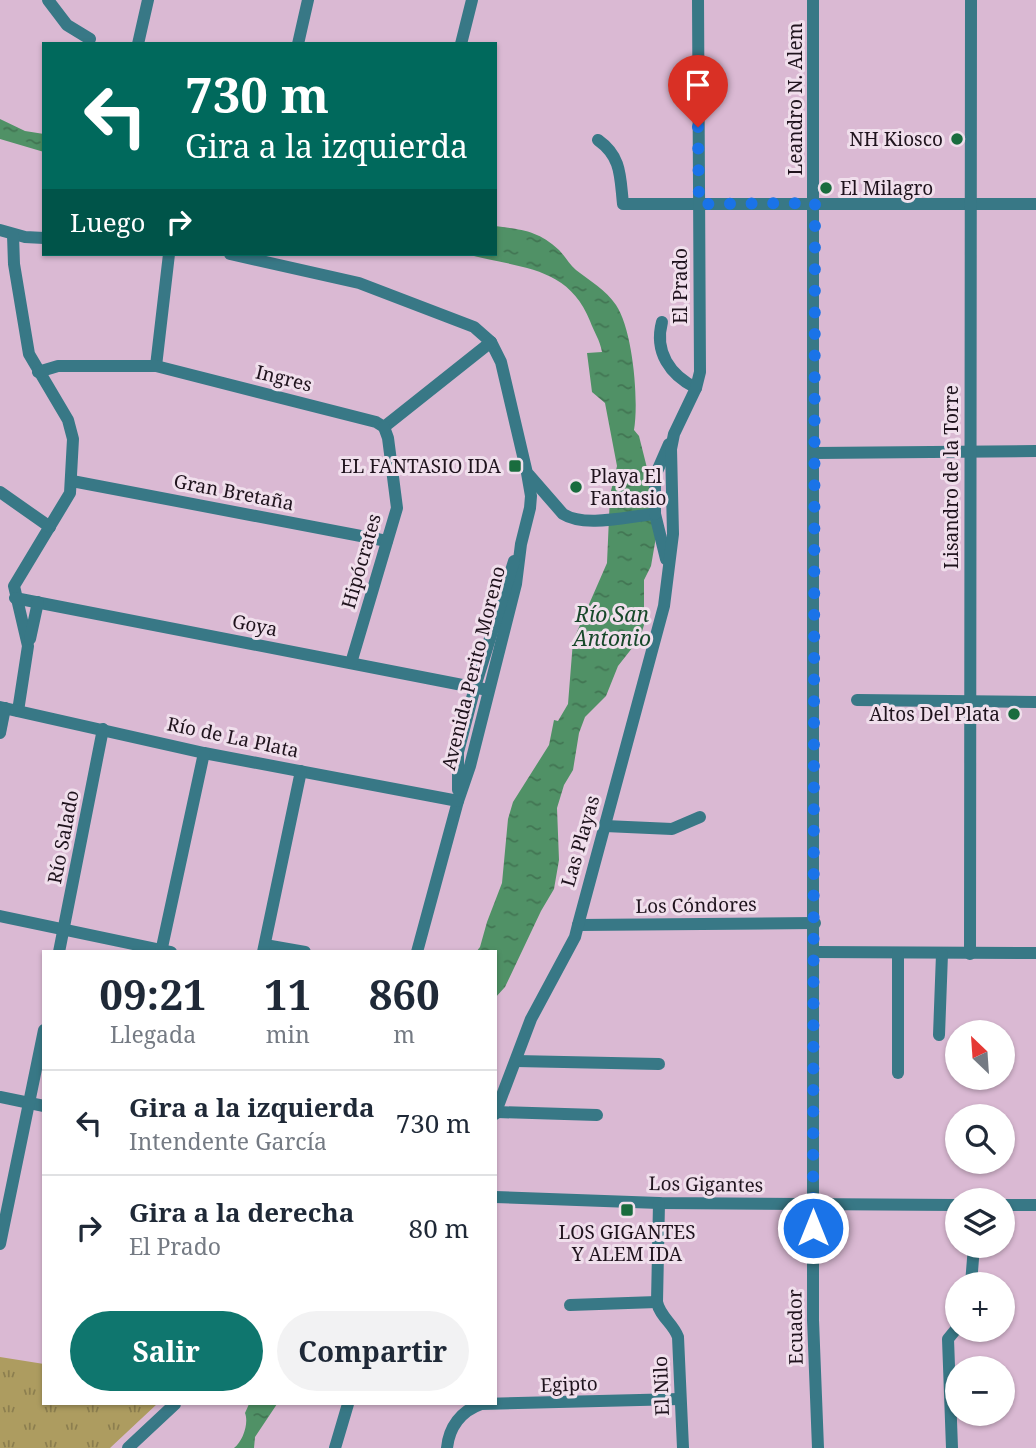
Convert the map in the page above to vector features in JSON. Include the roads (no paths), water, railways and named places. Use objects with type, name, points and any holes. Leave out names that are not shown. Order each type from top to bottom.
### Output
[{"type":"street","points":[[48,0],[67,26],[90,39]]},
{"type":"street","points":[[138,42],[148,0]]},
{"type":"street","points":[[298,42],[308,0]]},
{"type":"street","points":[[462,42],[472,0]]},
{"type":"street","name":"El Prado","points":[[668,566],[673,534],[670,457],[674,434],[696,388],[700,372],[698,0]]},
{"type":"street","name":"Leandro N. Alem","points":[[813,0],[813,1206]]},
{"type":"street","name":"Lisandro de la Torre","points":[[970,954],[971,0]]},
{"type":"street","points":[[597,140],[613,152],[617,159],[623,204],[1036,204]]},
{"type":"street","points":[[28,646],[14,586],[70,492],[72,481],[71,426],[38,372],[27,346],[14,264],[4,234],[42,238]]},
{"type":"street","points":[[156,366],[169,256]]},
{"type":"street","points":[[238,256],[374,288],[474,327],[491,342],[384,427]]},
{"type":"street","points":[[662,322],[659,342],[663,356],[670,369],[682,381],[696,388]]},
{"type":"street","name":"Avenida Perito Moreno","points":[[418,950],[470,766],[516,584],[531,496],[501,362],[491,342]]},
{"type":"street","name":"Ingres","points":[[38,372],[58,366],[156,366],[376,422],[384,427]]},
{"type":"street","name":"Hipócrates","points":[[351,663],[397,500],[384,427]]},
{"type":"street","points":[[668,566],[655,514],[655,475],[674,434]]},
{"type":"street","points":[[814,453],[1036,451]]},
{"type":"street","points":[[527,473],[562,514],[570,518],[583,521],[655,514]]},
{"type":"street","name":"Gran Bretaña","points":[[72,481],[387,541]]},
{"type":"street","points":[[0,492],[50,527]]},
{"type":"street","name":"Avenida Perito Moreno","points":[[458,801],[458,752],[506,580],[521,544]]},
{"type":"street","name":"Las Playas","points":[[497,1110],[537,1006],[575,937],[664,606],[668,566]]},
{"type":"street","name":"Goya","points":[[15,598],[488,690]]},
{"type":"street","points":[[0,733],[28,646],[38,602]]},
{"type":"street","points":[[857,700],[1036,702]]},
{"type":"street","name":"Río de La Plata","points":[[8,709],[204,752],[458,801]]},
{"type":"street","name":"Río Salado","points":[[60,950],[103,729]]},
{"type":"street","points":[[164,950],[204,752]]},
{"type":"street","points":[[264,949],[301,771]]},
{"type":"street","points":[[605,826],[672,829],[700,817]]},
{"type":"street","points":[[0,916],[159,950]]},
{"type":"street","name":"Los Cóndores","points":[[578,925],[815,923]]},
{"type":"street","points":[[815,952],[1036,953]]},
{"type":"street","points":[[898,953],[898,1073]]},
{"type":"street","points":[[940,1035],[942,954]]},
{"type":"street","points":[[0,1244],[42,1040]]},
{"type":"street","points":[[516,1061],[659,1064]]},
{"type":"street","points":[[0,1097],[42,1106]]},
{"type":"street","points":[[497,1113],[597,1115]]},
{"type":"street","name":"Los Gigantes","points":[[497,1194],[659,1203],[945,1205]]},
{"type":"street","points":[[570,1305],[657,1302],[659,1203]]},
{"type":"street","points":[[1015,1205],[1036,1205]]},
{"type":"street","name":"Ecuador","points":[[813,1206],[813,1320],[818,1448]]},
{"type":"street","name":"El Nilo","points":[[657,1302],[662,1316],[678,1337],[683,1448]]},
{"type":"street","points":[[948,1342],[952,1448]]},
{"type":"street","name":"Egipto","points":[[497,1405],[680,1399]]},
{"type":"street","points":[[128,1448],[174,1405]]},
{"type":"street","points":[[335,1448],[348,1405]]},
{"type":"street","name":"Egipto","points":[[447,1448],[452,1428],[463,1414],[479,1405]]},
{"type":"water","points":[[0,119],[25,131],[42,134],[42,151],[0,139]]},
{"type":"water","name":"Río San Antonio","points":[[497,226],[529,232],[544,238],[559,250],[574,268],[603,290],[622,316],[635,384],[634,430],[639,436],[648,472],[656,537],[651,566],[644,580],[644,625],[640,638],[618,666],[606,696],[585,717],[579,733],[573,770],[564,785],[557,808],[559,860],[554,889],[505,987],[497,996],[497,950],[478,950],[502,883],[508,819],[513,802],[549,745],[554,720],[558,721],[568,704],[573,641],[607,563],[610,495],[617,466],[605,403],[592,392],[587,353],[602,352],[590,321],[580,302],[568,288],[554,278],[521,266],[475,256],[497,256]]},
{"type":"water","points":[[249,1405],[276,1405],[255,1437],[254,1448],[234,1448],[244,1432],[245,1413]]},
{"type":"place","name":"NH Kiosco","points":[[957,139]]},
{"type":"place","name":"El Milagro","points":[[826,188]]},
{"type":"place","name":"EL FANTASIO IDA","points":[[515,466]]},
{"type":"place","name":"Playa El Fantasio","points":[[576,487]]},
{"type":"place","name":"Altos Del Plata","points":[[1014,714]]},
{"type":"place","name":"LOS GIGANTES Y ALEM IDA","points":[[627,1210]]}]
